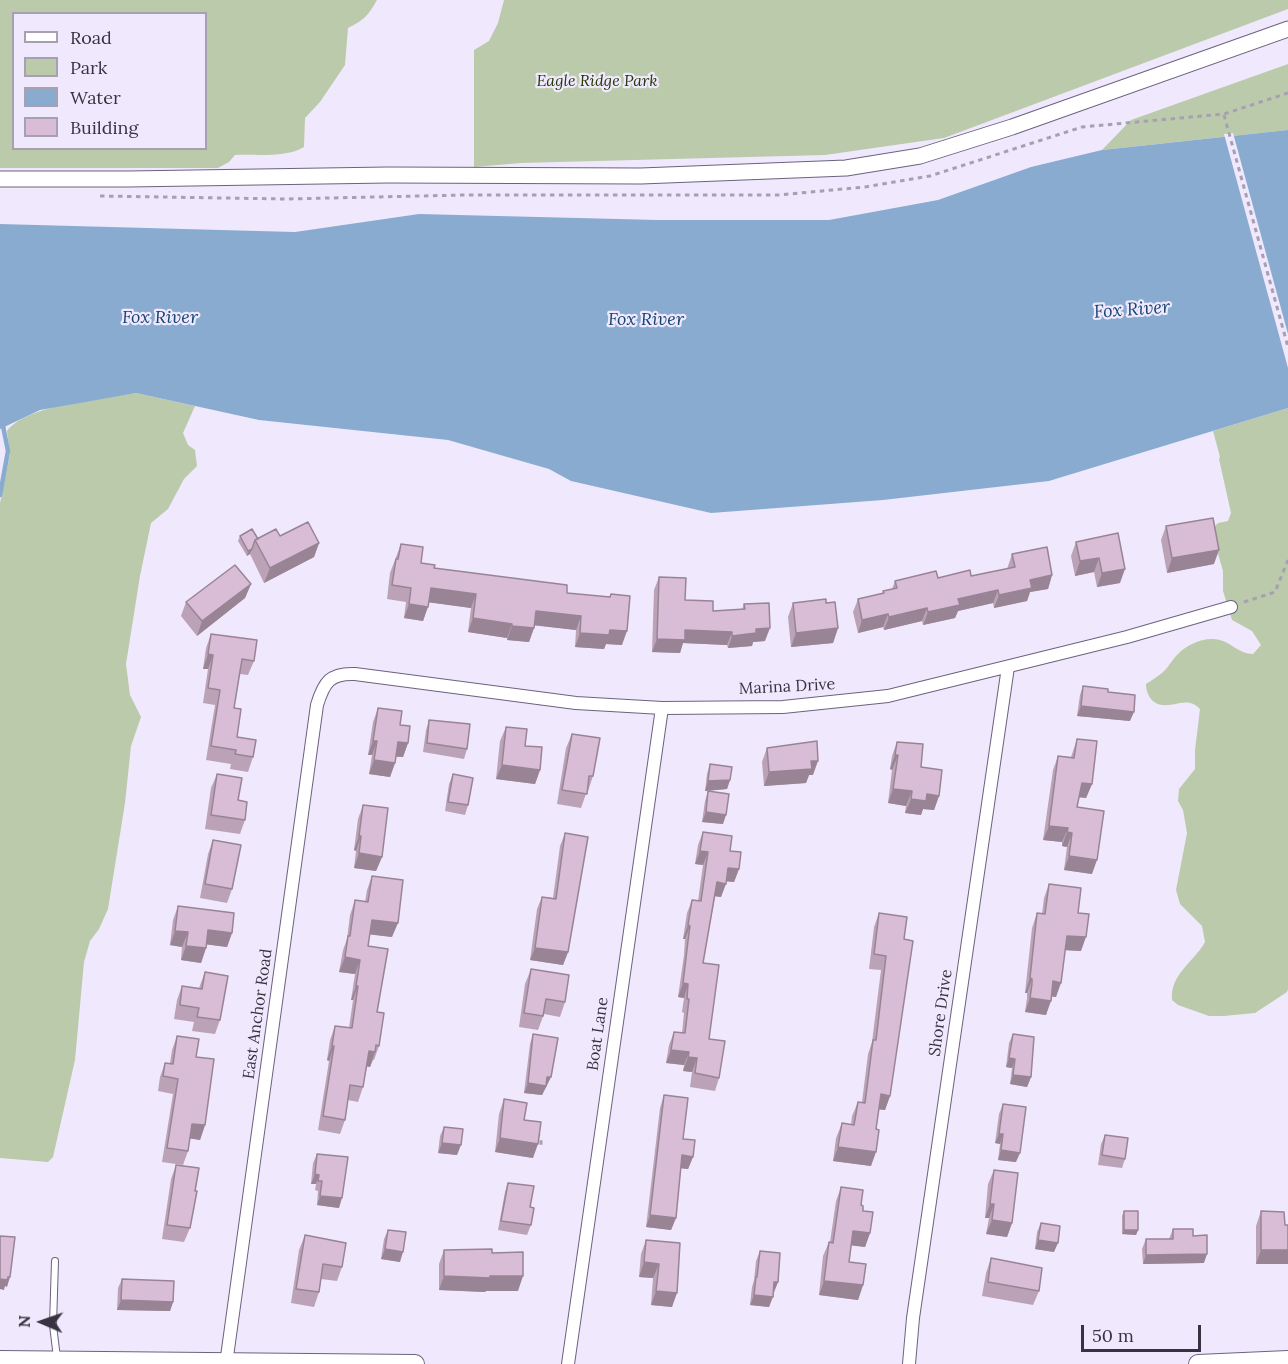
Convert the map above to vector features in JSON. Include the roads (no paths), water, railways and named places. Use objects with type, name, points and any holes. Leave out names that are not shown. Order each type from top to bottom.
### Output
[{"type":"main road","points":[[0,1360],[226,1364],[414,1364]]},
{"type":"main road","points":[[1198,1364],[1288,1360]]},
{"type":"street","points":[[0,179],[388,175],[640,176],[846,168],[920,156],[1012,127],[1288,29]]},
{"type":"street","name":"Marina Drive","points":[[335,676],[362,675],[576,703],[662,708],[783,707],[888,696],[1127,637],[1231,606]]},
{"type":"street","name":"Shore Drive","points":[[909,1364],[915,1306],[1008,667]]},
{"type":"street","name":"East Anchor Road","points":[[226,1364],[317,705],[325,685],[335,676]]},
{"type":"street","name":"Boat Lane","points":[[568,1364],[662,708]]},
{"type":"lane","points":[[55,1261],[54,1325],[58,1362]]},
{"type":"water","name":"Fox River","points":[[1288,130],[1288,408],[1049,481],[883,500],[711,513],[571,481],[549,469],[448,440],[259,420],[136,393],[40,410],[0,429],[0,224],[295,232],[419,214],[658,220],[829,220],[938,200],[1031,167],[1102,150]]},
{"type":"waterway","points":[[0,495],[8,451],[2,421]]},
{"type":"park label","name":"Eagle Ridge Park","points":[[597,81]]}]
